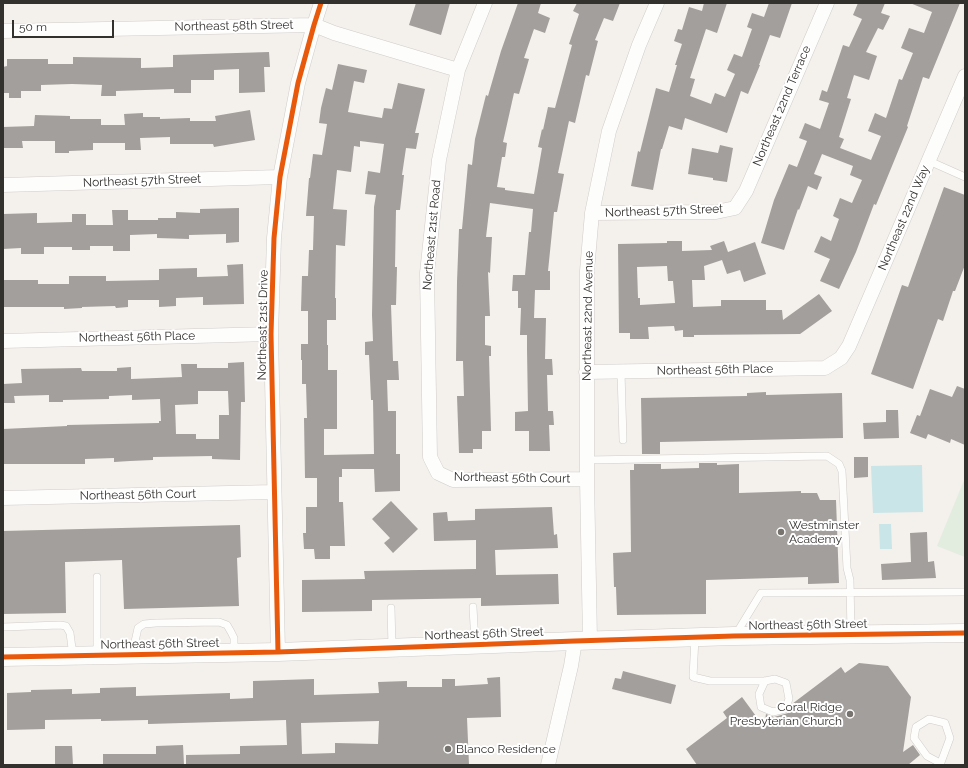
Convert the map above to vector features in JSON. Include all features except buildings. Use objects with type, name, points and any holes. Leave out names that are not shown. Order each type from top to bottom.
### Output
[{"type":"street","name":"Northeast 21st Drive","points":[[278,652],[271,334],[274,238],[280,177],[298,83],[321,3]]},
{"type":"street","name":"Northeast 21st Road","points":[[438,473],[430,457],[427,272],[439,160],[458,70],[486,3]]},
{"type":"street","name":"Northeast 22nd Avenue","points":[[548,765],[571,666],[582,640],[586,479],[586,271],[592,213],[609,131],[639,46],[657,3]]},
{"type":"street","name":"Northeast 22nd Terrace","points":[[735,208],[746,191],[827,3]]},
{"type":"street","name":"Northeast 58th Street","points":[[3,31],[314,24],[334,33],[458,70]]},
{"type":"street","name":"Northeast 22nd Way","points":[[841,358],[849,346],[965,76]]},
{"type":"street","name":"Northeast 57th Street","points":[[3,186],[280,177]]},
{"type":"street","name":"Northeast 57th Street","points":[[592,213],[716,212],[735,208]]},
{"type":"street","name":"Northeast 56th Place","points":[[3,340],[271,334]]},
{"type":"street","name":"Northeast 56th Place","points":[[586,372],[825,368],[841,358]]},
{"type":"street","name":"Northeast 56th Court","points":[[438,473],[453,480],[586,479]]},
{"type":"street","name":"Northeast 56th Court","points":[[3,498],[274,492]]},
{"type":"street","name":"Northeast 56th Street","points":[[3,658],[278,652],[582,640],[734,636],[965,633]]},
{"type":"lane","points":[[928,161],[965,177]]},
{"type":"lane","points":[[622,372],[623,440]]},
{"type":"lane","points":[[586,460],[827,456],[839,464],[842,470],[847,568],[851,592],[851,635]]},
{"type":"lane","points":[[97,577],[97,656]]},
{"type":"lane","points":[[734,636],[761,593],[965,592]]},
{"type":"lane","points":[[473,607],[475,644]]},
{"type":"lane","points":[[391,608],[392,648]]},
{"type":"lane","points":[[132,655],[138,628],[144,624],[156,623],[218,622],[227,626],[231,632],[234,638],[234,653]]},
{"type":"lane","points":[[3,627],[66,626],[70,633],[73,656]]},
{"type":"lane","points":[[695,638],[693,677],[710,681],[764,681],[775,679],[786,683],[788,699],[785,710],[773,712],[761,707],[759,694],[764,681]]},
{"type":"lane","points":[[928,719],[945,723],[950,738],[940,764],[928,756],[914,738],[916,727],[928,719]]},
{"type":"shaded area","points":[[965,478],[965,557],[937,546]]},
{"type":"water","points":[[922,465],[923,512],[873,513],[871,466]]},
{"type":"water","points":[[879,524],[891,524],[892,549],[880,549]]},
{"type":"cycle path","points":[[278,652],[271,334],[274,238],[280,177],[298,83],[321,3]]},
{"type":"cycle path","points":[[3,657],[278,652],[734,636],[965,633]]},
{"type":"place","name":"Westminster Academy","points":[[781,532]]},
{"type":"place","name":"Coral Ridge Presbyterian Church","points":[[850,714]]},
{"type":"place","name":"Blanco Residence","points":[[448,749]]}]
